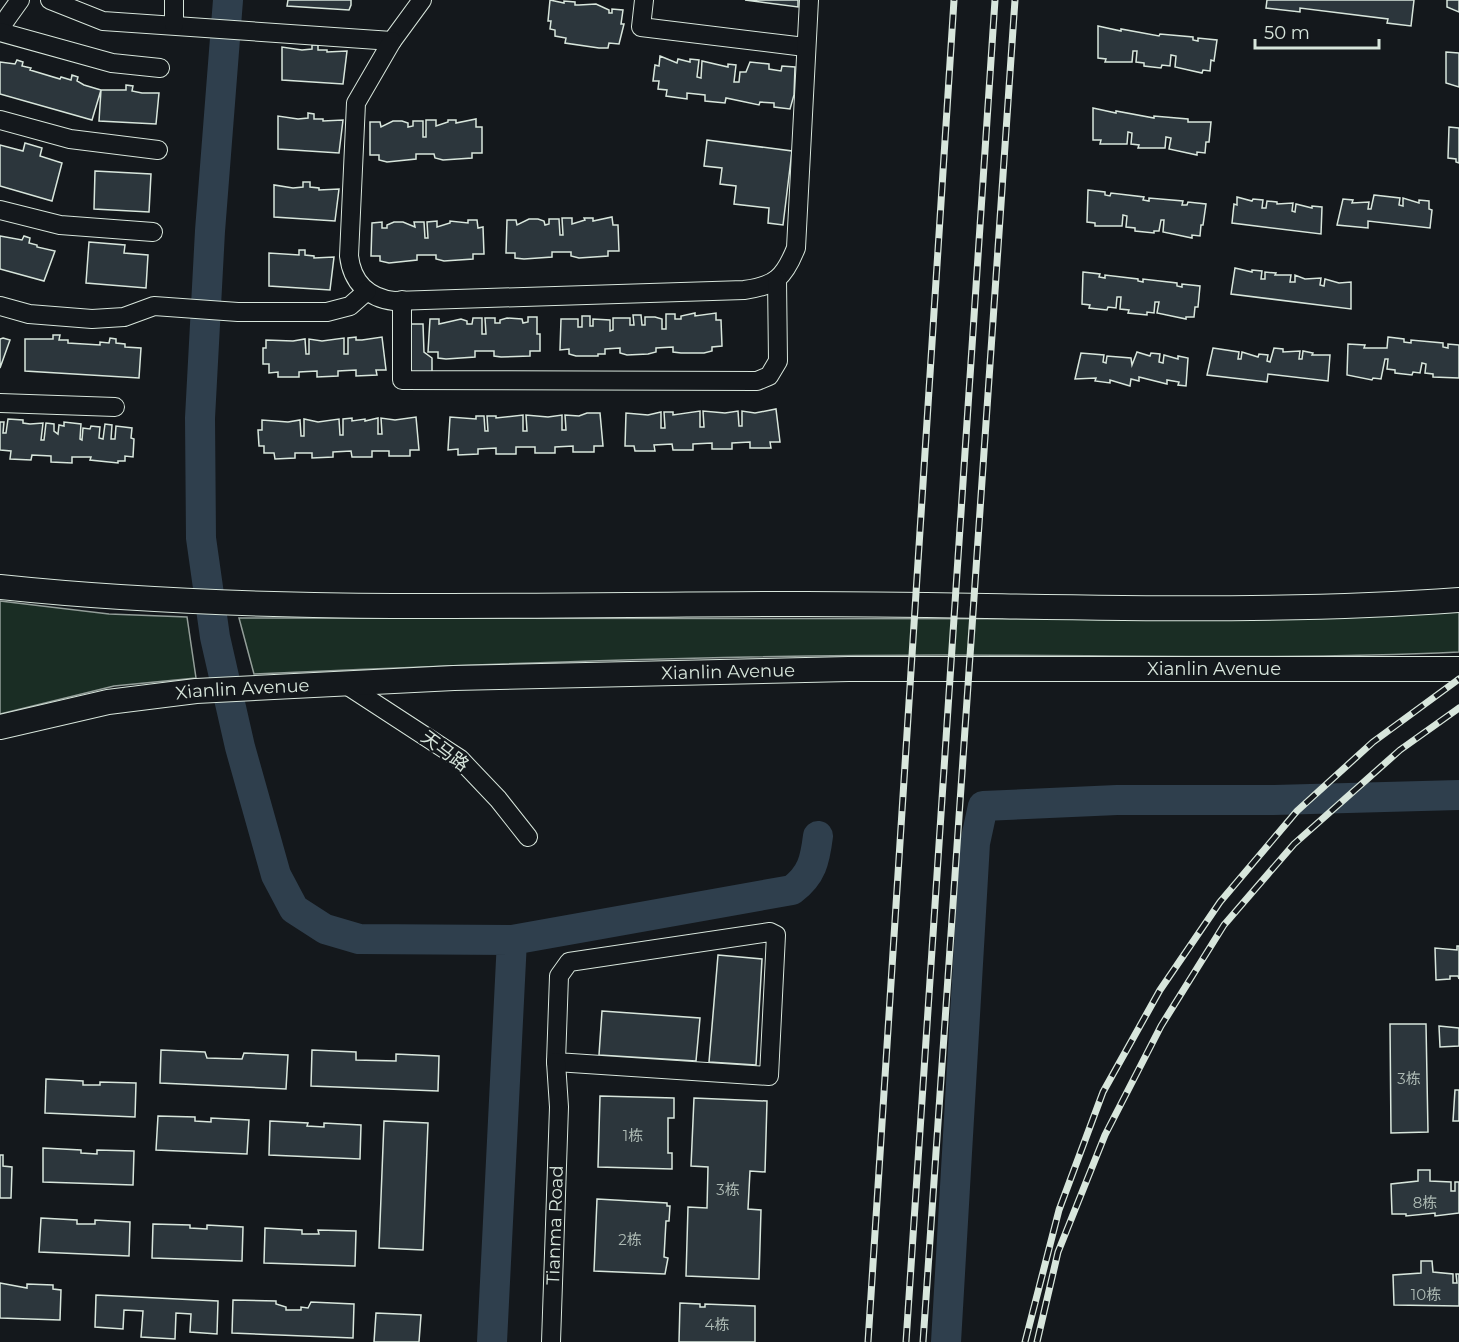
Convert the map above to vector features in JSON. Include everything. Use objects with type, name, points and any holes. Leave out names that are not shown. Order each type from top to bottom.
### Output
[{"type":"main road","points":[[0,587],[182,602],[236,603],[987,604],[1198,608],[1314,607],[1459,600]]},
{"type":"main road","name":"Xianlin Avenue","points":[[0,728],[108,702],[196,692],[454,678],[837,670],[1459,669]]},
{"type":"street","points":[[20,0],[0,30],[112,63],[160,68]]},
{"type":"street","points":[[50,0],[103,21],[392,41]]},
{"type":"street","points":[[174,0],[174,26]]},
{"type":"street","points":[[422,0],[392,41],[356,103],[349,256],[354,276],[367,291],[384,300],[744,290],[767,287],[777,279],[791,259],[798,236],[804,47],[809,0]]},
{"type":"street","points":[[644,0],[641,27],[804,47]]},
{"type":"street","points":[[0,120],[70,140],[158,150]]},
{"type":"street","points":[[0,210],[60,225],[153,232]]},
{"type":"street","points":[[402,300],[402,380],[757,381],[769,376],[778,361],[777,279]]},
{"type":"street","points":[[0,306],[29,314],[92,319],[124,317],[154,306],[238,312],[335,311],[350,306],[367,291]]},
{"type":"street","points":[[0,403],[115,407]]},
{"type":"street","name":"天马路","points":[[345,684],[460,759],[498,799],[528,837]]},
{"type":"street","name":"Tianma Road","points":[[551,1342],[559,1107],[556,1062],[559,976],[569,962],[770,932],[776,935],[768,1076],[556,1062]]},
{"type":"green space","points":[[0,601],[109,614],[187,617],[196,678],[114,686],[0,714]]},
{"type":"green space","points":[[1459,610],[1459,652],[1266,656],[944,655],[685,658],[254,674],[239,618],[1226,619]]},
{"type":"building","points":[[288,0],[351,0],[351,5],[349,10],[287,6]]},
{"type":"building","points":[[550,0],[564,3],[564,1],[575,2],[575,5],[596,4],[609,10],[609,13],[612,13],[612,9],[623,10],[621,24],[624,24],[619,44],[609,43],[608,48],[599,48],[565,43],[566,38],[555,36],[555,30],[550,29],[551,21],[548,21]]},
{"type":"building","points":[[745,0],[798,0],[798,7]]},
{"type":"building","points":[[1267,0],[1414,0],[1411,26],[1387,23],[1388,19],[1300,8],[1300,12],[1266,8]]},
{"type":"building","points":[[1447,0],[1459,0],[1459,12],[1447,7]]},
{"type":"building","points":[[1098,26],[1159,36],[1160,34],[1193,37],[1193,40],[1198,41],[1198,38],[1217,40],[1214,61],[1211,60],[1210,71],[1203,70],[1202,73],[1175,67],[1176,56],[1171,55],[1170,66],[1162,65],[1161,68],[1144,66],[1144,63],[1136,62],[1137,51],[1133,51],[1132,62],[1105,62],[1106,59],[1098,58]]},
{"type":"building","points":[[312,45],[318,45],[318,50],[327,50],[327,52],[347,51],[343,84],[282,80],[282,47],[302,50],[312,49]]},
{"type":"building","points":[[1446,52],[1459,53],[1459,87],[1446,83]]},
{"type":"building","points":[[660,56],[677,63],[678,59],[690,62],[690,59],[699,60],[697,77],[701,78],[702,61],[728,67],[728,64],[736,65],[734,82],[739,82],[740,72],[746,72],[750,62],[769,64],[769,69],[781,71],[782,66],[795,67],[794,95],[790,109],[774,107],[774,103],[760,102],[759,105],[726,98],[725,103],[705,101],[705,95],[687,93],[687,99],[666,96],[667,90],[658,89],[659,81],[653,81],[655,65],[659,66]]},
{"type":"building","points":[[17,60],[23,62],[22,66],[31,68],[30,70],[60,79],[61,77],[71,80],[72,75],[78,77],[77,81],[84,85],[101,90],[92,120],[0,94],[0,62],[15,64]]},
{"type":"building","points":[[126,85],[133,86],[132,91],[159,93],[156,124],[99,121],[101,90],[126,90]]},
{"type":"building","points":[[1093,108],[1154,118],[1154,116],[1188,119],[1188,122],[1211,122],[1209,142],[1206,142],[1205,153],[1197,152],[1197,155],[1169,149],[1171,138],[1166,137],[1165,148],[1138,148],[1139,145],[1131,144],[1132,133],[1128,132],[1127,144],[1100,144],[1101,140],[1093,140]]},
{"type":"building","points":[[308,113],[314,114],[314,119],[323,119],[323,121],[343,120],[339,153],[278,149],[278,116],[308,118]]},
{"type":"building","points":[[476,119],[476,127],[482,127],[482,153],[472,153],[472,158],[443,160],[435,158],[434,154],[416,154],[416,159],[387,162],[379,160],[379,155],[370,155],[370,122],[380,122],[381,127],[393,121],[402,121],[408,123],[408,127],[413,126],[413,121],[423,121],[423,137],[426,137],[426,120],[436,120],[436,126],[448,120],[456,120],[456,123]]},
{"type":"building","points":[[1449,127],[1459,128],[1459,163],[1456,159],[1448,158]]},
{"type":"building","points":[[707,140],[792,151],[783,225],[768,223],[769,208],[734,204],[736,186],[720,184],[722,168],[704,166]]},
{"type":"building","points":[[25,143],[42,148],[40,156],[62,163],[52,201],[0,186],[0,145],[23,151]]},
{"type":"building","points":[[95,171],[151,174],[149,212],[94,209]]},
{"type":"building","points":[[303,182],[310,182],[310,187],[319,188],[319,190],[339,189],[335,221],[274,217],[274,185],[303,187]]},
{"type":"building","points":[[1088,190],[1105,192],[1105,195],[1110,196],[1111,193],[1144,197],[1143,200],[1149,201],[1149,198],[1183,201],[1182,205],[1187,205],[1188,202],[1206,204],[1200,236],[1192,235],[1192,238],[1163,232],[1164,220],[1161,220],[1159,231],[1154,231],[1154,233],[1135,231],[1135,228],[1126,227],[1127,216],[1123,215],[1122,226],[1095,226],[1095,223],[1087,222]]},
{"type":"building","points":[[1374,195],[1400,198],[1399,205],[1403,206],[1403,198],[1419,203],[1419,200],[1429,201],[1429,209],[1432,210],[1430,228],[1368,221],[1368,228],[1337,225],[1343,199],[1353,200],[1352,203],[1369,202],[1368,209],[1371,209]]},
{"type":"building","points":[[1237,197],[1252,201],[1253,199],[1263,200],[1262,208],[1266,208],[1267,201],[1277,202],[1277,204],[1293,203],[1292,211],[1295,212],[1296,204],[1312,208],[1312,206],[1322,207],[1321,234],[1232,223]]},
{"type":"building","points":[[612,217],[613,225],[618,225],[619,251],[608,251],[608,256],[579,258],[571,256],[571,252],[552,252],[552,257],[524,259],[515,258],[515,253],[506,253],[507,220],[516,220],[517,225],[529,219],[538,219],[544,221],[545,225],[549,224],[549,219],[559,219],[560,235],[563,235],[562,218],[572,218],[572,224],[585,220],[584,218],[593,218],[593,221]]},
{"type":"building","points":[[468,220],[477,220],[478,228],[483,227],[484,254],[473,254],[473,259],[444,261],[436,259],[436,255],[417,255],[417,260],[389,263],[380,261],[380,256],[371,256],[372,223],[382,222],[382,228],[387,228],[387,225],[394,222],[403,222],[415,227],[414,222],[424,222],[425,238],[428,238],[427,222],[437,221],[437,227],[450,223],[450,221],[468,223]]},
{"type":"building","points":[[0,236],[22,240],[24,236],[30,238],[29,243],[37,247],[55,251],[44,281],[0,269]]},
{"type":"building","points":[[89,242],[125,245],[124,253],[148,255],[146,288],[86,283]]},
{"type":"building","points":[[299,250],[305,250],[305,255],[314,256],[314,258],[334,257],[330,290],[269,286],[269,253],[299,255]]},
{"type":"building","points":[[1235,268],[1252,272],[1252,270],[1262,271],[1261,279],[1265,279],[1265,272],[1276,273],[1275,275],[1291,275],[1290,282],[1295,282],[1295,275],[1305,279],[1321,278],[1320,285],[1324,286],[1325,279],[1339,283],[1351,282],[1351,309],[1231,294]]},
{"type":"building","points":[[1083,272],[1100,274],[1099,277],[1105,278],[1105,275],[1138,279],[1143,282],[1143,279],[1177,283],[1177,286],[1182,287],[1182,284],[1200,286],[1198,307],[1195,307],[1194,317],[1186,317],[1186,319],[1157,313],[1159,302],[1155,302],[1154,313],[1147,312],[1147,315],[1128,313],[1129,310],[1120,309],[1121,297],[1117,297],[1116,308],[1108,307],[1107,310],[1089,308],[1090,305],[1082,304]]},
{"type":"building","points":[[695,313],[695,316],[716,313],[716,320],[721,320],[722,346],[712,347],[712,351],[704,353],[673,352],[673,347],[656,348],[656,352],[648,354],[627,355],[620,353],[620,348],[605,349],[605,354],[598,354],[598,356],[576,356],[569,354],[569,349],[560,350],[561,319],[578,319],[578,327],[582,327],[582,316],[590,316],[590,326],[593,326],[593,319],[610,320],[610,331],[613,330],[613,318],[630,318],[630,325],[634,325],[633,315],[641,315],[642,325],[645,325],[645,317],[655,317],[662,319],[662,329],[666,329],[666,314],[675,314],[675,319],[681,319],[681,316]]},
{"type":"building","points":[[528,317],[537,317],[537,334],[540,334],[540,351],[530,351],[530,356],[501,357],[494,356],[494,351],[475,351],[475,357],[446,359],[438,358],[438,352],[428,352],[430,319],[439,319],[439,324],[461,319],[467,321],[467,324],[472,324],[473,318],[482,318],[482,334],[486,334],[485,318],[495,318],[495,323],[500,323],[500,320],[507,318],[522,319],[523,323],[528,322]]},
{"type":"building","points":[[409,324],[423,324],[424,352],[432,358],[432,375],[410,375]]},
{"type":"building","points":[[53,335],[60,335],[59,340],[68,340],[68,343],[100,345],[100,342],[109,343],[110,338],[116,339],[116,343],[125,344],[125,347],[141,348],[139,378],[25,371],[25,339],[53,339]]},
{"type":"building","points":[[356,337],[356,340],[362,340],[382,337],[386,370],[376,370],[377,375],[356,376],[356,370],[338,371],[338,376],[317,377],[317,371],[299,372],[299,377],[278,377],[278,372],[269,373],[269,364],[263,364],[263,348],[266,348],[266,340],[305,339],[306,354],[309,354],[309,339],[322,341],[344,338],[344,354],[348,354],[348,338]]},
{"type":"building","points":[[1388,337],[1404,339],[1404,342],[1411,343],[1411,340],[1443,343],[1443,347],[1448,348],[1448,344],[1459,345],[1459,378],[1433,377],[1433,374],[1425,373],[1426,364],[1422,363],[1420,373],[1413,372],[1412,375],[1395,373],[1395,370],[1387,369],[1388,359],[1385,359],[1381,379],[1373,378],[1372,380],[1347,375],[1348,344],[1365,345],[1364,348],[1387,348]]},
{"type":"building","points":[[0,339],[10,340],[0,368]]},
{"type":"building","points":[[1213,348],[1239,352],[1238,359],[1241,359],[1242,352],[1258,357],[1259,354],[1268,355],[1267,361],[1270,362],[1274,348],[1283,349],[1283,352],[1300,351],[1299,359],[1302,359],[1303,351],[1313,353],[1312,355],[1330,355],[1328,381],[1268,374],[1267,382],[1207,375]]},
{"type":"building","points":[[1137,352],[1150,356],[1151,353],[1160,354],[1159,362],[1163,363],[1164,355],[1178,359],[1178,356],[1188,358],[1186,386],[1178,385],[1179,382],[1167,380],[1167,384],[1139,377],[1139,381],[1131,379],[1130,386],[1110,380],[1110,383],[1095,381],[1096,378],[1075,379],[1081,353],[1104,355],[1103,362],[1106,363],[1107,356],[1131,358],[1132,365]]},
{"type":"building","points":[[776,409],[780,442],[770,442],[771,448],[750,448],[750,442],[732,443],[732,449],[712,449],[712,443],[693,444],[693,450],[673,450],[672,444],[654,445],[655,451],[635,451],[634,446],[625,446],[626,413],[648,415],[661,412],[661,428],[665,428],[664,412],[673,412],[673,415],[700,411],[700,427],[704,427],[703,411],[725,413],[738,411],[739,426],[742,426],[742,411],[755,413]]},
{"type":"building","points":[[587,413],[600,413],[603,446],[594,446],[594,452],[573,452],[573,446],[555,447],[555,453],[535,453],[535,447],[516,447],[516,454],[496,454],[496,448],[478,449],[478,454],[458,455],[458,449],[448,450],[450,417],[476,419],[476,416],[484,416],[485,431],[488,431],[487,416],[496,416],[496,418],[523,415],[523,431],[527,431],[526,415],[548,417],[562,415],[562,430],[566,430],[565,415],[579,416]]},
{"type":"building","points":[[416,417],[419,450],[410,450],[410,456],[389,456],[389,451],[372,451],[372,457],[352,457],[351,451],[333,452],[333,457],[312,458],[312,453],[295,453],[295,458],[275,459],[274,453],[264,453],[264,446],[259,446],[258,430],[262,430],[262,420],[288,422],[300,420],[301,436],[304,436],[304,419],[318,422],[339,419],[340,435],[343,435],[343,419],[352,418],[352,421],[365,419],[365,421],[378,418],[378,434],[382,434],[381,418],[395,420]]},
{"type":"building","points":[[8,419],[23,420],[23,423],[30,424],[43,423],[41,440],[44,440],[46,423],[54,424],[54,431],[58,434],[59,425],[64,426],[64,422],[81,424],[80,439],[82,440],[83,428],[90,429],[91,426],[100,427],[99,438],[103,439],[105,424],[112,425],[111,439],[115,439],[116,426],[132,428],[133,457],[125,456],[125,461],[118,461],[118,463],[90,460],[91,457],[72,457],[72,463],[51,462],[51,456],[32,455],[31,460],[10,459],[11,451],[0,450],[0,422],[4,422],[3,433],[6,433]]},
{"type":"building","points":[[1459,946],[1459,979],[1458,976],[1450,976],[1450,979],[1436,980],[1435,948],[1457,950]]},
{"type":"building","points":[[718,955],[762,959],[756,1065],[709,1062]]},
{"type":"building","points":[[602,1011],[700,1018],[696,1061],[599,1055]]},
{"type":"building","points":[[1390,1024],[1426,1024],[1428,1132],[1391,1133]]},
{"type":"building","points":[[1439,1026],[1459,1028],[1459,1046],[1440,1047]]},
{"type":"building","points":[[161,1050],[205,1052],[207,1058],[242,1059],[244,1053],[288,1055],[286,1089],[160,1083]]},
{"type":"building","points":[[312,1050],[356,1052],[356,1060],[396,1061],[396,1054],[439,1056],[438,1091],[311,1086]]},
{"type":"building","points":[[46,1079],[83,1081],[83,1085],[100,1085],[100,1082],[136,1083],[135,1117],[45,1113]]},
{"type":"building","points":[[1455,1090],[1459,1090],[1459,1121],[1453,1121]]},
{"type":"building","points":[[600,1096],[674,1098],[674,1118],[668,1118],[668,1153],[672,1153],[672,1169],[598,1167]]},
{"type":"building","points":[[694,1098],[767,1101],[765,1172],[750,1171],[748,1209],[761,1210],[759,1279],[686,1276],[688,1207],[707,1208],[708,1167],[691,1166]]},
{"type":"building","points":[[158,1116],[195,1117],[195,1121],[211,1122],[211,1118],[249,1120],[247,1154],[156,1150]]},
{"type":"building","points":[[270,1121],[308,1123],[307,1126],[324,1127],[324,1123],[361,1125],[360,1159],[269,1155]]},
{"type":"building","points":[[384,1121],[428,1123],[423,1250],[379,1248]]},
{"type":"building","points":[[43,1148],[81,1150],[81,1153],[97,1154],[97,1150],[134,1151],[133,1185],[43,1182]]},
{"type":"building","points":[[0,1155],[3,1155],[3,1166],[12,1167],[11,1198],[0,1198]]},
{"type":"building","points":[[1418,1170],[1430,1170],[1430,1181],[1451,1182],[1451,1191],[1455,1191],[1455,1182],[1459,1182],[1459,1213],[1435,1216],[1435,1213],[1406,1216],[1406,1214],[1392,1214],[1391,1184],[1418,1181]]},
{"type":"building","points":[[597,1199],[667,1203],[667,1206],[670,1206],[669,1221],[666,1221],[664,1257],[668,1258],[665,1274],[594,1271]]},
{"type":"building","points":[[41,1218],[77,1220],[77,1224],[95,1224],[95,1220],[130,1222],[129,1256],[39,1252]]},
{"type":"building","points":[[153,1224],[190,1225],[190,1228],[207,1229],[207,1225],[243,1227],[242,1261],[152,1258]]},
{"type":"building","points":[[265,1228],[302,1230],[302,1234],[319,1234],[318,1230],[356,1231],[355,1266],[264,1263]]},
{"type":"building","points":[[1421,1261],[1432,1261],[1433,1272],[1453,1274],[1453,1283],[1457,1283],[1456,1274],[1459,1274],[1459,1306],[1394,1305],[1393,1275],[1421,1273]]},
{"type":"building","points":[[0,1283],[27,1288],[27,1284],[53,1285],[53,1289],[61,1290],[60,1320],[0,1318]]},
{"type":"building","points":[[96,1295],[218,1301],[217,1334],[190,1332],[191,1314],[176,1313],[175,1339],[141,1337],[143,1311],[124,1310],[123,1329],[95,1327]]},
{"type":"building","points":[[233,1300],[276,1301],[276,1304],[286,1307],[286,1310],[308,1308],[311,1302],[354,1304],[353,1338],[232,1333]]},
{"type":"building","points":[[680,1303],[700,1304],[700,1307],[705,1307],[705,1304],[755,1306],[755,1342],[679,1342]]},
{"type":"building","points":[[376,1313],[421,1315],[419,1342],[374,1342]]},
{"type":"waterway","points":[[228,0],[210,231],[200,418],[201,538],[215,637],[240,747],[276,875],[294,909],[325,929],[359,939],[512,940],[792,890],[808,873],[818,836]]},
{"type":"waterway","points":[[946,1342],[975,843],[983,806],[1117,800],[1274,800],[1459,795]]},
{"type":"waterway","points":[[492,1342],[512,940]]},
{"type":"railway","points":[[868,1342],[954,0]]},
{"type":"railway","points":[[906,1342],[995,0]]},
{"type":"railway","points":[[923,1342],[1015,0]]},
{"type":"railway","points":[[1025,1342],[1059,1210],[1103,1092],[1160,990],[1220,902],[1297,811],[1373,742],[1459,679]]},
{"type":"railway","points":[[1037,1342],[1058,1252],[1105,1135],[1161,1026],[1224,925],[1294,844],[1400,750],[1459,708]]}]
